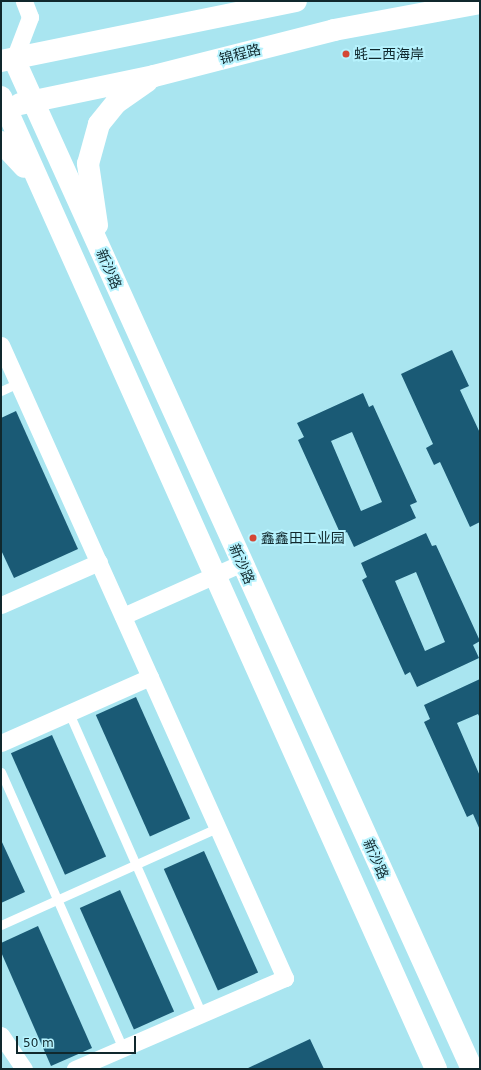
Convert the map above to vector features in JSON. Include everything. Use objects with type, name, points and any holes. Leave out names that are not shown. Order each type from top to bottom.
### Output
[{"type":"main road","points":[[8,60],[296,1]]},
{"type":"main road","name":"锦程路","points":[[2,104],[34,101],[154,76],[334,30],[480,3]]},
{"type":"main road","name":"新沙路","points":[[8,60],[34,101],[100,250],[472,1069]]},
{"type":"main road","points":[[100,250],[88,164],[99,124],[116,103],[154,76]]},
{"type":"main road","name":"新沙路","points":[[2,104],[436,1069]]},
{"type":"main road","points":[[1,142],[40,186]]},
{"type":"street","points":[[8,60],[30,17],[24,1]]},
{"type":"street","points":[[1,345],[285,978],[75,1069]]},
{"type":"street","points":[[1,605],[99,562]]},
{"type":"street","points":[[122,616],[242,562]]},
{"type":"street","points":[[1,743],[150,677]]},
{"type":"street","points":[[1,1035],[24,1069]]},
{"type":"lane","points":[[1,391],[18,383]]},
{"type":"lane","points":[[69,713],[202,1014]]},
{"type":"lane","points":[[1,772],[123,1048]]},
{"type":"lane","points":[[1,925],[218,828]]},
{"type":"building","points":[[452,350],[469,386],[460,390],[480,433],[480,522],[470,527],[440,462],[434,465],[426,448],[433,444],[401,374]]},
{"type":"building","points":[[363,393],[369,407],[373,405],[417,502],[410,505],[416,518],[354,547],[347,532],[341,535],[298,440],[304,437],[297,423]],"holes":[[[352,432],[382,502],[361,511],[331,441]]]},
{"type":"building","points":[[16,411],[78,549],[14,578],[1,550],[1,418]]},
{"type":"building","points":[[426,533],[432,546],[436,545],[480,641],[473,645],[479,658],[417,687],[410,672],[405,675],[362,580],[367,577],[361,563]],"holes":[[[416,572],[445,642],[425,651],[395,581]]]},
{"type":"building","points":[[480,679],[480,718],[478,714],[457,723],[480,776],[480,830],[473,814],[467,817],[424,722],[430,719],[424,705]]},
{"type":"building","points":[[136,697],[190,819],[150,836],[96,715]]},
{"type":"building","points":[[52,735],[106,857],[65,875],[11,753]]},
{"type":"building","points":[[1,840],[25,892],[1,903]]},
{"type":"building","points":[[204,851],[258,973],[218,990],[164,869]]},
{"type":"building","points":[[120,890],[174,1012],[134,1029],[80,908]]},
{"type":"building","points":[[38,926],[92,1048],[51,1066],[1,952],[1,943]]},
{"type":"building","points":[[310,1039],[324,1069],[246,1069]]},
{"type":"place","name":"蚝二西海岸","points":[[346,54]]},
{"type":"place","name":"鑫鑫田工业园","points":[[253,538]]}]
